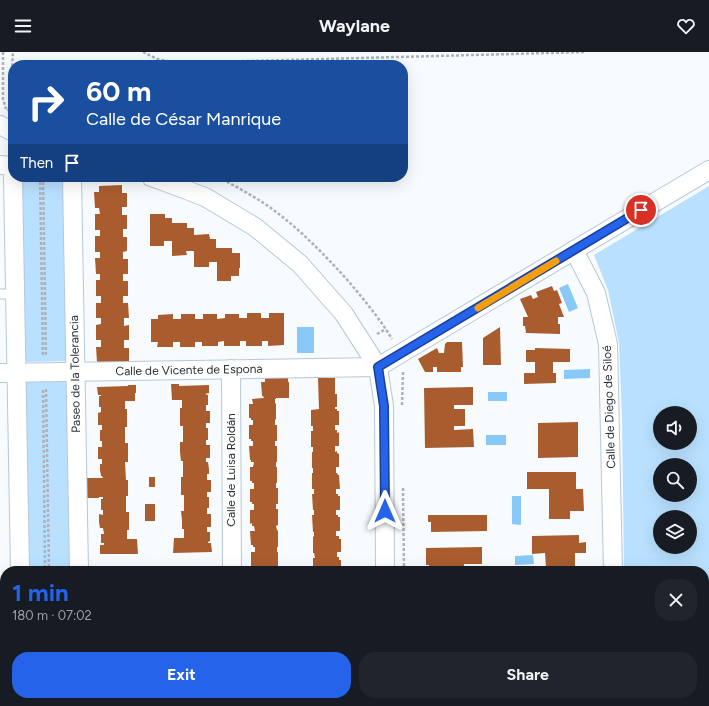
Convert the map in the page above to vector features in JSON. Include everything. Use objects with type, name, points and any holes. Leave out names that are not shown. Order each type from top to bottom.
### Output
[{"type":"street","points":[[378,367],[709,170]]},
{"type":"street","points":[[13,182],[7,294],[8,373],[20,566]]},
{"type":"street","name":"Paseo de la Tolerancia","points":[[72,182],[79,566]]},
{"type":"street","points":[[165,182],[205,197],[255,227],[300,264],[344,314],[378,367],[384,406],[385,566]]},
{"type":"street","name":"Calle de Diego de Siloé","points":[[574,250],[596,293],[608,344],[613,566]]},
{"type":"street","name":"Calle de Vicente de Espona","points":[[8,373],[378,367]]},
{"type":"street","name":"Calle de Luisa Roldán","points":[[231,369],[232,566]]},
{"type":"path","points":[[3,52],[1,66],[4,119]]},
{"type":"path","points":[[143,52],[162,60]]},
{"type":"path","points":[[280,60],[586,52]]},
{"type":"path","points":[[43,182],[49,566]]},
{"type":"shaded area","points":[[20,182],[66,182],[70,361],[23,362]]},
{"type":"shaded area","points":[[709,186],[709,566],[624,566],[622,417],[619,343],[608,290],[594,255]]},
{"type":"shaded area","points":[[568,284],[578,308],[569,312],[559,288]]},
{"type":"shaded area","points":[[297,327],[314,327],[314,353],[297,353]]},
{"type":"shaded area","points":[[590,369],[590,378],[564,379],[564,370]]},
{"type":"shaded area","points":[[23,379],[71,379],[73,566],[24,566]]},
{"type":"shaded area","points":[[488,392],[507,392],[507,401],[488,401]]},
{"type":"shaded area","points":[[486,435],[506,435],[506,445],[486,445]]},
{"type":"shaded area","points":[[512,496],[521,496],[521,525],[512,524]]},
{"type":"shaded area","points":[[533,555],[534,564],[515,565],[515,556]]},
{"type":"building","points":[[122,185],[122,193],[127,193],[127,207],[122,207],[122,215],[127,215],[127,229],[123,229],[123,237],[127,237],[127,251],[123,252],[123,259],[128,259],[128,274],[123,274],[123,281],[128,281],[128,296],[123,296],[123,303],[128,303],[129,318],[124,318],[124,326],[129,325],[129,340],[124,340],[124,348],[129,348],[129,362],[97,362],[96,347],[101,347],[101,340],[96,340],[96,325],[101,324],[101,318],[96,318],[96,303],[101,303],[101,296],[96,296],[96,280],[100,280],[100,274],[96,274],[95,258],[100,258],[100,252],[95,252],[95,236],[100,236],[100,230],[95,230],[95,214],[100,214],[99,208],[95,208],[94,192],[99,192],[99,186]]},
{"type":"building","points":[[150,214],[165,214],[165,218],[172,218],[172,223],[187,223],[187,228],[194,228],[194,235],[209,234],[210,239],[216,239],[216,248],[232,248],[232,253],[240,253],[239,276],[231,276],[231,281],[217,281],[217,262],[209,262],[209,267],[194,267],[194,251],[186,251],[187,255],[172,256],[172,241],[164,241],[164,246],[150,246]]},
{"type":"building","points":[[552,286],[554,291],[557,290],[562,303],[559,304],[564,317],[558,317],[560,334],[526,333],[525,326],[523,326],[523,317],[528,317],[520,299],[531,295],[533,299],[538,297],[536,292]]},
{"type":"building","points":[[247,313],[261,313],[261,318],[269,318],[269,313],[284,313],[284,345],[268,346],[268,341],[262,341],[262,346],[246,346],[246,341],[240,341],[240,346],[224,346],[224,341],[218,342],[218,346],[202,346],[202,342],[195,342],[195,347],[180,347],[180,342],[173,342],[173,347],[157,347],[158,342],[151,342],[151,319],[158,319],[158,315],[173,314],[173,319],[181,319],[181,314],[195,314],[195,319],[203,319],[203,314],[217,314],[217,319],[225,318],[225,314],[239,314],[239,318],[247,318]]},
{"type":"building","points":[[500,327],[501,365],[483,365],[483,338]]},
{"type":"building","points":[[447,342],[462,342],[463,367],[461,367],[461,372],[437,372],[437,367],[433,367],[433,372],[425,372],[418,359],[437,348],[439,353],[444,353],[445,344]]},
{"type":"building","points":[[535,348],[570,349],[570,362],[553,362],[553,373],[556,373],[556,383],[524,384],[524,373],[535,373],[535,362],[526,362],[526,350],[535,350]]},
{"type":"building","points":[[288,376],[289,382],[289,398],[275,399],[275,425],[277,425],[277,441],[275,441],[275,446],[277,446],[276,488],[278,488],[278,504],[276,504],[276,509],[278,509],[278,525],[276,526],[278,531],[278,566],[251,566],[251,552],[255,552],[255,547],[251,545],[250,531],[255,531],[252,523],[250,524],[250,510],[254,510],[254,504],[250,502],[250,489],[254,489],[254,483],[250,481],[250,467],[253,467],[254,462],[251,462],[250,460],[249,446],[253,446],[253,441],[249,439],[249,425],[253,425],[253,420],[249,418],[249,404],[253,404],[252,399],[264,398],[262,396],[261,382],[265,382],[265,377]]},
{"type":"building","points":[[318,378],[335,378],[337,407],[335,407],[335,409],[339,411],[339,425],[335,425],[335,430],[337,430],[337,433],[339,432],[339,446],[335,446],[335,452],[337,451],[339,454],[339,467],[336,467],[336,473],[339,475],[340,489],[336,489],[336,494],[340,496],[340,510],[336,510],[336,515],[340,517],[340,531],[336,531],[336,536],[339,536],[339,539],[341,539],[341,552],[337,552],[337,557],[341,560],[341,566],[313,566],[313,558],[315,558],[313,553],[314,532],[312,515],[314,515],[314,510],[312,494],[314,494],[314,489],[312,489],[313,447],[311,447],[311,431],[313,431],[313,426],[311,426],[311,410],[319,409]]},
{"type":"building","points":[[171,384],[179,384],[179,386],[209,385],[209,393],[205,394],[208,395],[208,405],[206,405],[206,411],[210,411],[210,423],[206,423],[206,428],[208,428],[208,440],[206,440],[206,445],[210,445],[210,458],[206,458],[206,462],[208,462],[209,469],[207,480],[211,480],[211,492],[207,492],[207,497],[209,497],[209,508],[207,508],[207,514],[211,514],[211,527],[207,527],[207,532],[210,532],[210,541],[208,543],[211,543],[212,552],[173,553],[174,538],[184,538],[181,511],[184,511],[184,495],[181,495],[183,461],[181,461],[180,452],[180,442],[183,442],[183,426],[180,426],[180,408],[182,408],[182,400],[172,400]]},
{"type":"building","points":[[136,385],[136,393],[135,401],[125,401],[125,409],[127,409],[127,427],[125,427],[125,443],[128,443],[128,462],[125,462],[126,480],[128,480],[126,512],[129,512],[129,530],[127,530],[127,539],[137,539],[138,554],[100,554],[100,545],[104,545],[104,543],[101,543],[101,534],[104,534],[103,528],[100,528],[99,522],[99,514],[103,515],[103,510],[101,510],[101,499],[103,499],[103,497],[84,498],[84,478],[103,478],[100,470],[102,459],[98,459],[98,447],[102,447],[102,441],[100,441],[100,430],[102,430],[102,425],[98,425],[98,413],[101,412],[101,407],[99,407],[99,396],[101,395],[98,395],[97,387]]},
{"type":"building","points":[[473,387],[473,405],[454,405],[454,409],[465,409],[465,426],[454,426],[454,430],[473,429],[474,447],[425,448],[424,388]]},
{"type":"building","points":[[578,422],[578,457],[538,458],[538,423]]},
{"type":"building","points":[[527,472],[576,472],[576,489],[583,489],[584,511],[570,511],[570,519],[549,519],[549,489],[527,489]]},
{"type":"building","points":[[149,477],[155,477],[155,487],[149,487]]},
{"type":"building","points":[[145,504],[155,504],[155,521],[145,521]]},
{"type":"building","points":[[428,515],[487,515],[487,531],[431,532],[431,522],[428,522]]},
{"type":"building","points":[[579,535],[579,543],[586,542],[586,553],[575,553],[575,566],[546,566],[545,553],[532,554],[532,536]]},
{"type":"building","points":[[482,547],[482,564],[464,564],[464,566],[429,566],[426,565],[426,548]]},
{"type":"slow traffic","points":[[478,308],[556,261]]},
{"type":"route","points":[[385,511],[384,406],[378,367],[641,210]]}]
